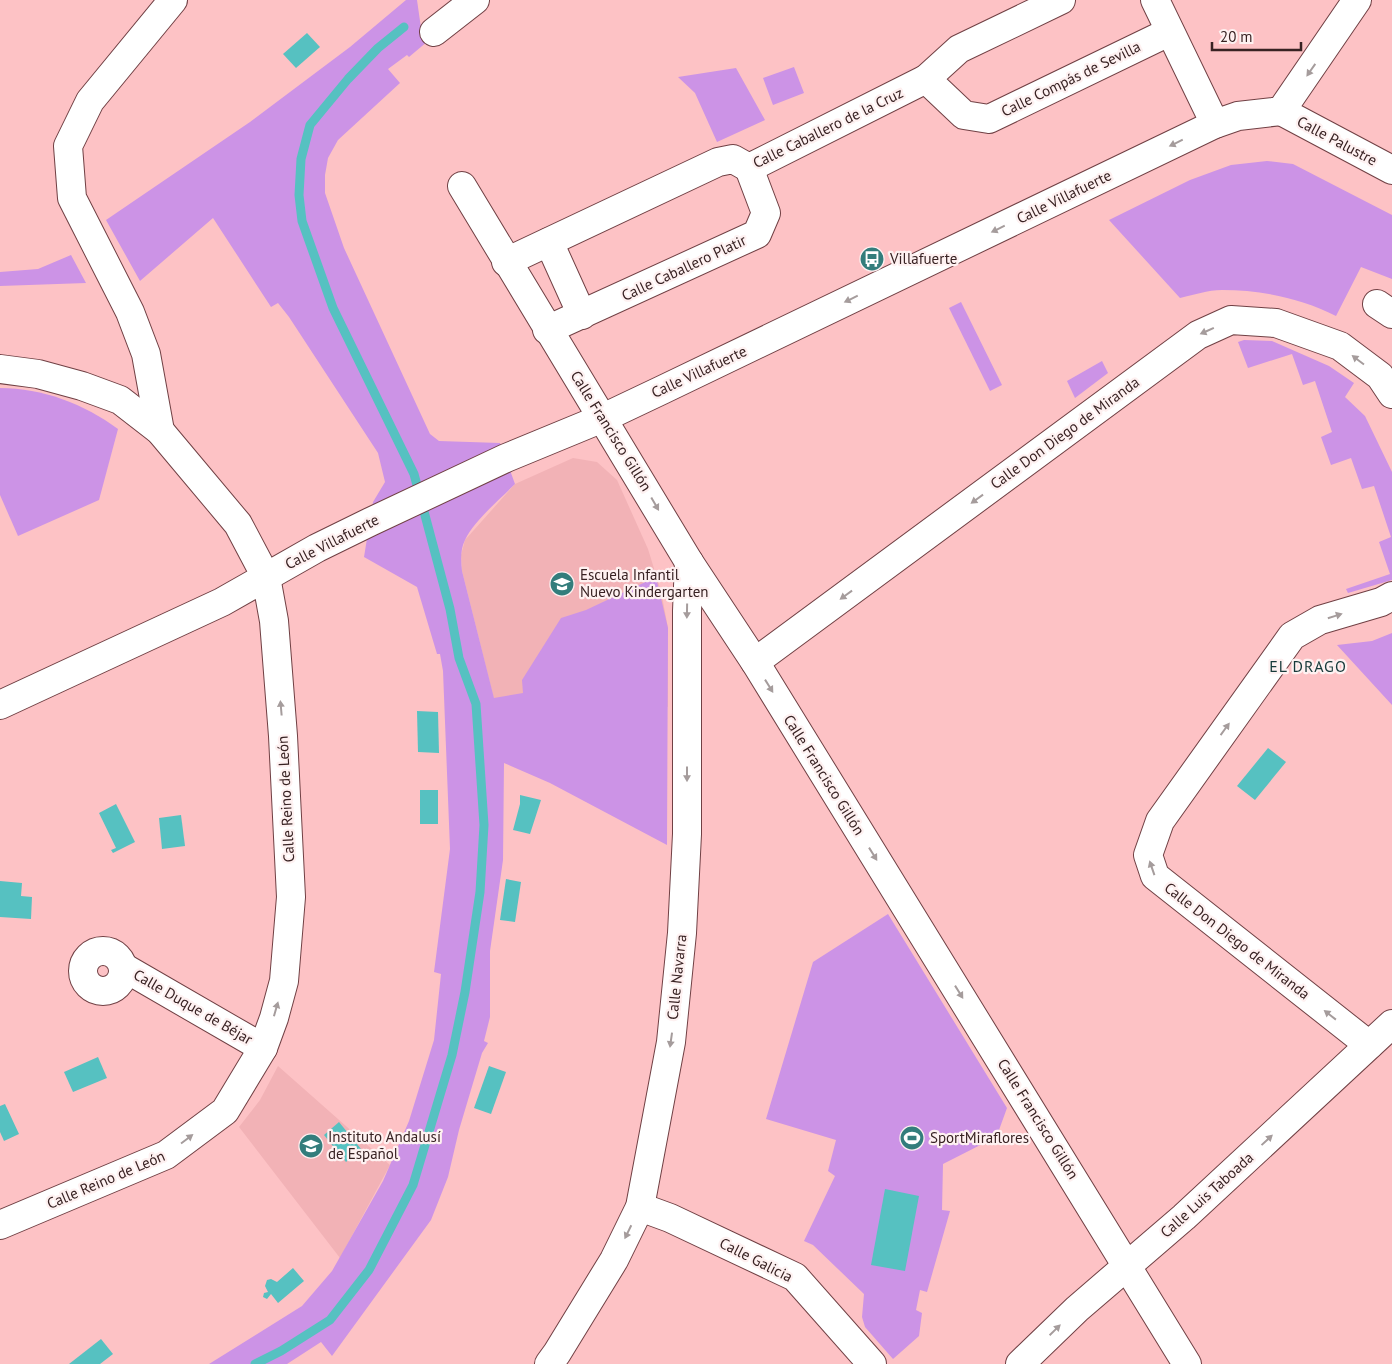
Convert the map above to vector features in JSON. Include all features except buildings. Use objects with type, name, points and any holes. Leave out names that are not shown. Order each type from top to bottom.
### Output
[{"type":"street","points":[[160,431],[146,354],[130,312],[72,198],[68,146],[90,101],[173,0]]},
{"type":"street","points":[[434,32],[475,0]]},
{"type":"street","name":"Calle Caballero de la Cruz","points":[[506,262],[718,162],[733,159],[749,168],[926,79],[959,48],[1061,0]]},
{"type":"street","points":[[1154,0],[1215,124]]},
{"type":"street","points":[[1281,112],[1357,0]]},
{"type":"street","name":"Calle Compás de Sevilla","points":[[926,79],[964,115],[989,119],[1169,32]]},
{"type":"street","name":"Calle Villafuerte","points":[[0,705],[222,602],[317,548],[370,522],[506,458],[603,418],[1215,124],[1238,116],[1281,112]]},
{"type":"street","name":"Calle Palustre","points":[[1281,112],[1392,170]]},
{"type":"street","name":"Calle Caballero Platir","points":[[547,330],[757,234],[766,213],[749,168]]},
{"type":"street","name":"Calle Francisco Gillón","points":[[462,186],[547,330],[603,418],[689,562],[755,662],[1187,1364]]},
{"type":"street","points":[[549,242],[582,315]]},
{"type":"street","name":"Calle Don Diego de Miranda","points":[[755,662],[1198,335],[1231,320],[1276,323],[1340,346],[1380,376],[1392,394]]},
{"type":"street","name":"Calle Reino de León","points":[[0,369],[38,374],[82,386],[120,400],[160,431],[238,524],[266,577],[274,621],[284,736],[291,897],[284,981],[263,1048],[225,1111],[166,1155],[0,1225]]},
{"type":"street","name":"Calle Navarra","points":[[548,1364],[558,1353],[614,1260],[640,1207],[671,1042],[682,933],[687,834],[689,562]]},
{"type":"street","name":"Calle Don Diego de Miranda","points":[[1369,1045],[1155,876],[1148,855],[1160,820],[1292,636],[1320,620],[1381,602],[1392,596]]},
{"type":"street","name":"Calle Duque de Béjar","points":[[123,967],[263,1048]]},
{"type":"street","name":"Calle Luis Taboada","points":[[1020,1364],[1076,1310],[1191,1210],[1392,1024]]},
{"type":"street","name":"Calle Galicia","points":[[640,1207],[670,1218],[795,1277],[872,1364]]},
{"type":"shaded area","points":[[406,0],[417,0],[421,28],[428,41],[409,57],[407,55],[388,69],[400,83],[338,140],[328,158],[325,175],[325,193],[344,248],[430,434],[439,441],[500,443],[515,484],[474,525],[463,544],[461,559],[462,571],[494,698],[523,693],[522,680],[561,618],[586,610],[656,577],[668,628],[667,845],[550,783],[504,763],[503,860],[490,951],[490,1017],[484,1041],[488,1043],[482,1053],[459,1130],[448,1177],[431,1220],[332,1356],[321,1342],[287,1364],[209,1364],[302,1306],[332,1271],[383,1181],[409,1121],[434,1040],[441,974],[434,972],[450,849],[443,671],[440,654],[437,654],[417,587],[364,557],[373,502],[385,482],[378,453],[289,317],[278,303],[271,307],[213,218],[140,281],[106,220],[250,122],[350,47]]},
{"type":"shaded area","points":[[794,67],[804,93],[773,105],[763,78]]},
{"type":"shaded area","points":[[736,68],[765,120],[717,142],[695,93],[678,77]]},
{"type":"shaded area","points":[[1267,161],[1293,164],[1392,215],[1392,279],[1361,267],[1336,316],[1309,304],[1266,293],[1217,290],[1180,298],[1109,220],[1190,180],[1231,165]]},
{"type":"shaded area","points":[[71,255],[86,283],[0,286],[0,272],[38,269]]},
{"type":"shaded area","points":[[961,302],[1002,385],[990,391],[949,308]]},
{"type":"shaded area","points":[[1244,340],[1272,341],[1329,366],[1354,383],[1345,397],[1365,416],[1392,472],[1392,580],[1348,593],[1346,589],[1390,574],[1379,542],[1391,537],[1374,486],[1362,489],[1351,458],[1331,465],[1321,437],[1332,432],[1315,381],[1303,385],[1292,354],[1248,368],[1238,342]]},
{"type":"shaded area","points":[[1102,361],[1108,373],[1075,398],[1067,381]]},
{"type":"shaded area","points":[[0,388],[32,391],[62,399],[91,412],[118,429],[99,500],[18,536],[0,495]]},
{"type":"shaded area","name":"Escuela Infantil Nuevo Kindergarten","points":[[573,458],[597,462],[617,480],[648,549],[661,591],[668,628],[668,707],[494,699],[462,571],[461,555],[465,540],[515,484]]},
{"type":"shaded area","points":[[1392,633],[1392,705],[1337,645],[1372,641]]},
{"type":"shaded area","name":"SportMiraflores","points":[[888,914],[1007,1108],[999,1130],[1002,1134],[943,1164],[942,1210],[950,1211],[927,1292],[920,1290],[916,1310],[922,1313],[919,1336],[893,1359],[865,1327],[862,1317],[864,1294],[813,1245],[804,1241],[835,1176],[828,1171],[836,1140],[766,1119],[813,962]]},
{"type":"shaded area","name":"Instituto Andalusí de Español","points":[[278,1066],[390,1165],[340,1258],[239,1127],[260,1100]]},
{"type":"water","points":[[307,33],[320,47],[296,68],[283,54]]},
{"type":"water","points":[[417,711],[438,712],[439,753],[418,752]]},
{"type":"water","points":[[1268,748],[1286,762],[1255,800],[1237,786]]},
{"type":"water","points":[[420,790],[438,790],[438,824],[420,824]]},
{"type":"water","points":[[520,795],[541,800],[530,834],[513,830],[520,804]]},
{"type":"water","points":[[116,804],[135,842],[113,853],[111,850],[116,848],[99,813]]},
{"type":"water","points":[[181,815],[185,846],[162,849],[159,818]]},
{"type":"water","points":[[506,879],[521,882],[515,922],[500,920]]},
{"type":"water","points":[[0,881],[22,883],[21,896],[32,897],[31,919],[0,917]]},
{"type":"water","points":[[98,1057],[107,1078],[73,1092],[64,1072]]},
{"type":"water","points":[[489,1066],[506,1072],[491,1114],[474,1108]]},
{"type":"water","points":[[5,1104],[19,1134],[4,1141],[0,1132],[0,1106]]},
{"type":"water","points":[[339,1122],[361,1149],[346,1162],[324,1135]]},
{"type":"water","points":[[885,1189],[919,1196],[905,1271],[871,1265]]},
{"type":"water","points":[[293,1268],[304,1281],[278,1303],[271,1294],[267,1299],[263,1297],[264,1293],[268,1292],[265,1286],[267,1280],[271,1279],[277,1282]]},
{"type":"water","points":[[101,1339],[113,1354],[100,1364],[69,1364]]},
{"type":"waterway","points":[[255,1364],[281,1351],[330,1320],[369,1270],[413,1185],[452,1055],[465,992],[480,892],[484,825],[476,704],[459,658],[450,609],[414,474],[333,308],[302,221],[299,195],[301,159],[310,125],[348,79],[378,48],[404,27]]},
{"type":"place","name":"Villafuerte","points":[[872,259]]},
{"type":"place","name":"Escuela Infantil Nuevo Kindergarten","points":[[562,584]]},
{"type":"place","name":"SportMiraflores","points":[[912,1138]]},
{"type":"place","name":"Instituto Andalusí de Español","points":[[311,1146]]},
{"type":"district","name":"EL DRAGO","points":[[1308,666]]}]
